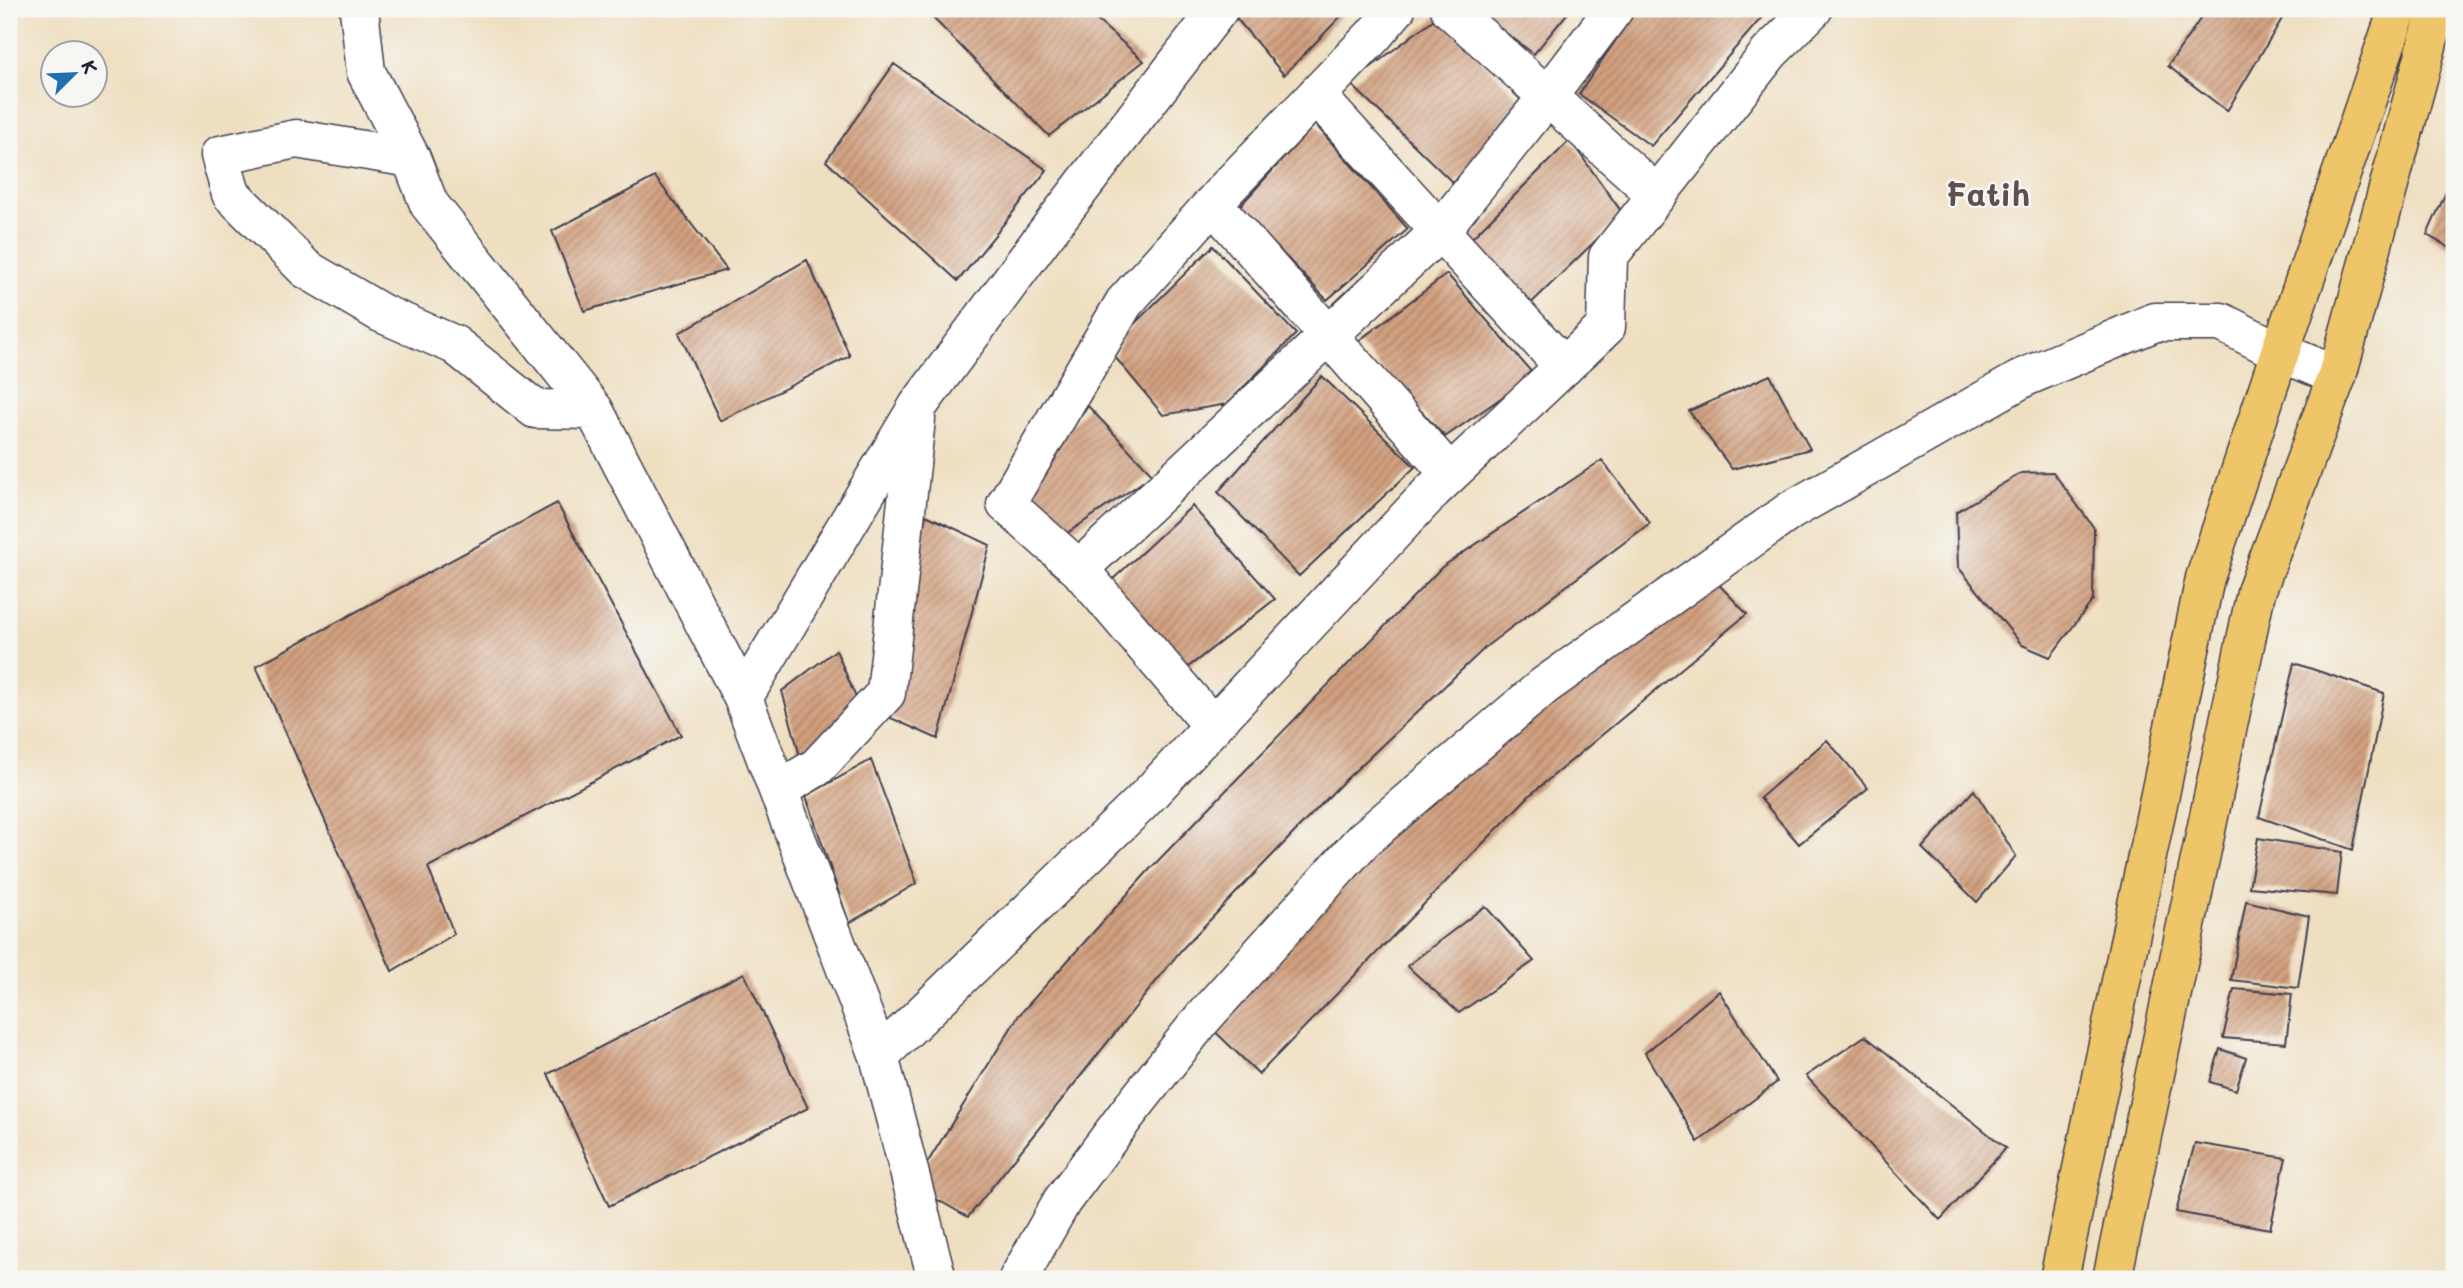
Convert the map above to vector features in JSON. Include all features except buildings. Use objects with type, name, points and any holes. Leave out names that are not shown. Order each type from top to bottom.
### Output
[{"type":"main road","points":[[2059,1279],[2205,578],[2398,9]]},
{"type":"main road","points":[[2112,1279],[2256,592],[2337,376],[2437,9]]},
{"type":"street","points":[[359,9],[366,72],[411,158],[429,204],[594,410],[743,698],[879,1056],[937,1279]]},
{"type":"street","points":[[743,698],[918,406],[1041,240],[1219,9]]},
{"type":"street","points":[[1213,726],[1079,569],[1006,503],[1124,303],[1213,204],[1374,36],[1395,9]]},
{"type":"street","points":[[1450,9],[1657,195]]},
{"type":"street","points":[[1079,569],[1440,231],[1614,9]]},
{"type":"street","points":[[879,1056],[1141,803],[1450,474],[1606,327],[1608,257],[1770,52],[1813,9]]},
{"type":"street","points":[[1316,95],[1564,366]]},
{"type":"street","points":[[411,158],[296,139],[220,155],[231,194],[306,270],[381,313],[455,345],[535,409],[594,410]]},
{"type":"street","points":[[1213,204],[1450,474]]},
{"type":"street","points":[[1018,1279],[1062,1201],[1127,1114],[1202,1019],[1363,840],[1544,686],[1790,510],[2025,377],[2155,322],[2221,322],[2280,352],[2337,376]]},
{"type":"street","points":[[778,790],[817,767],[886,694],[918,406]]},
{"type":"district","name":"Fatih","points":[[1988,193]]}]
